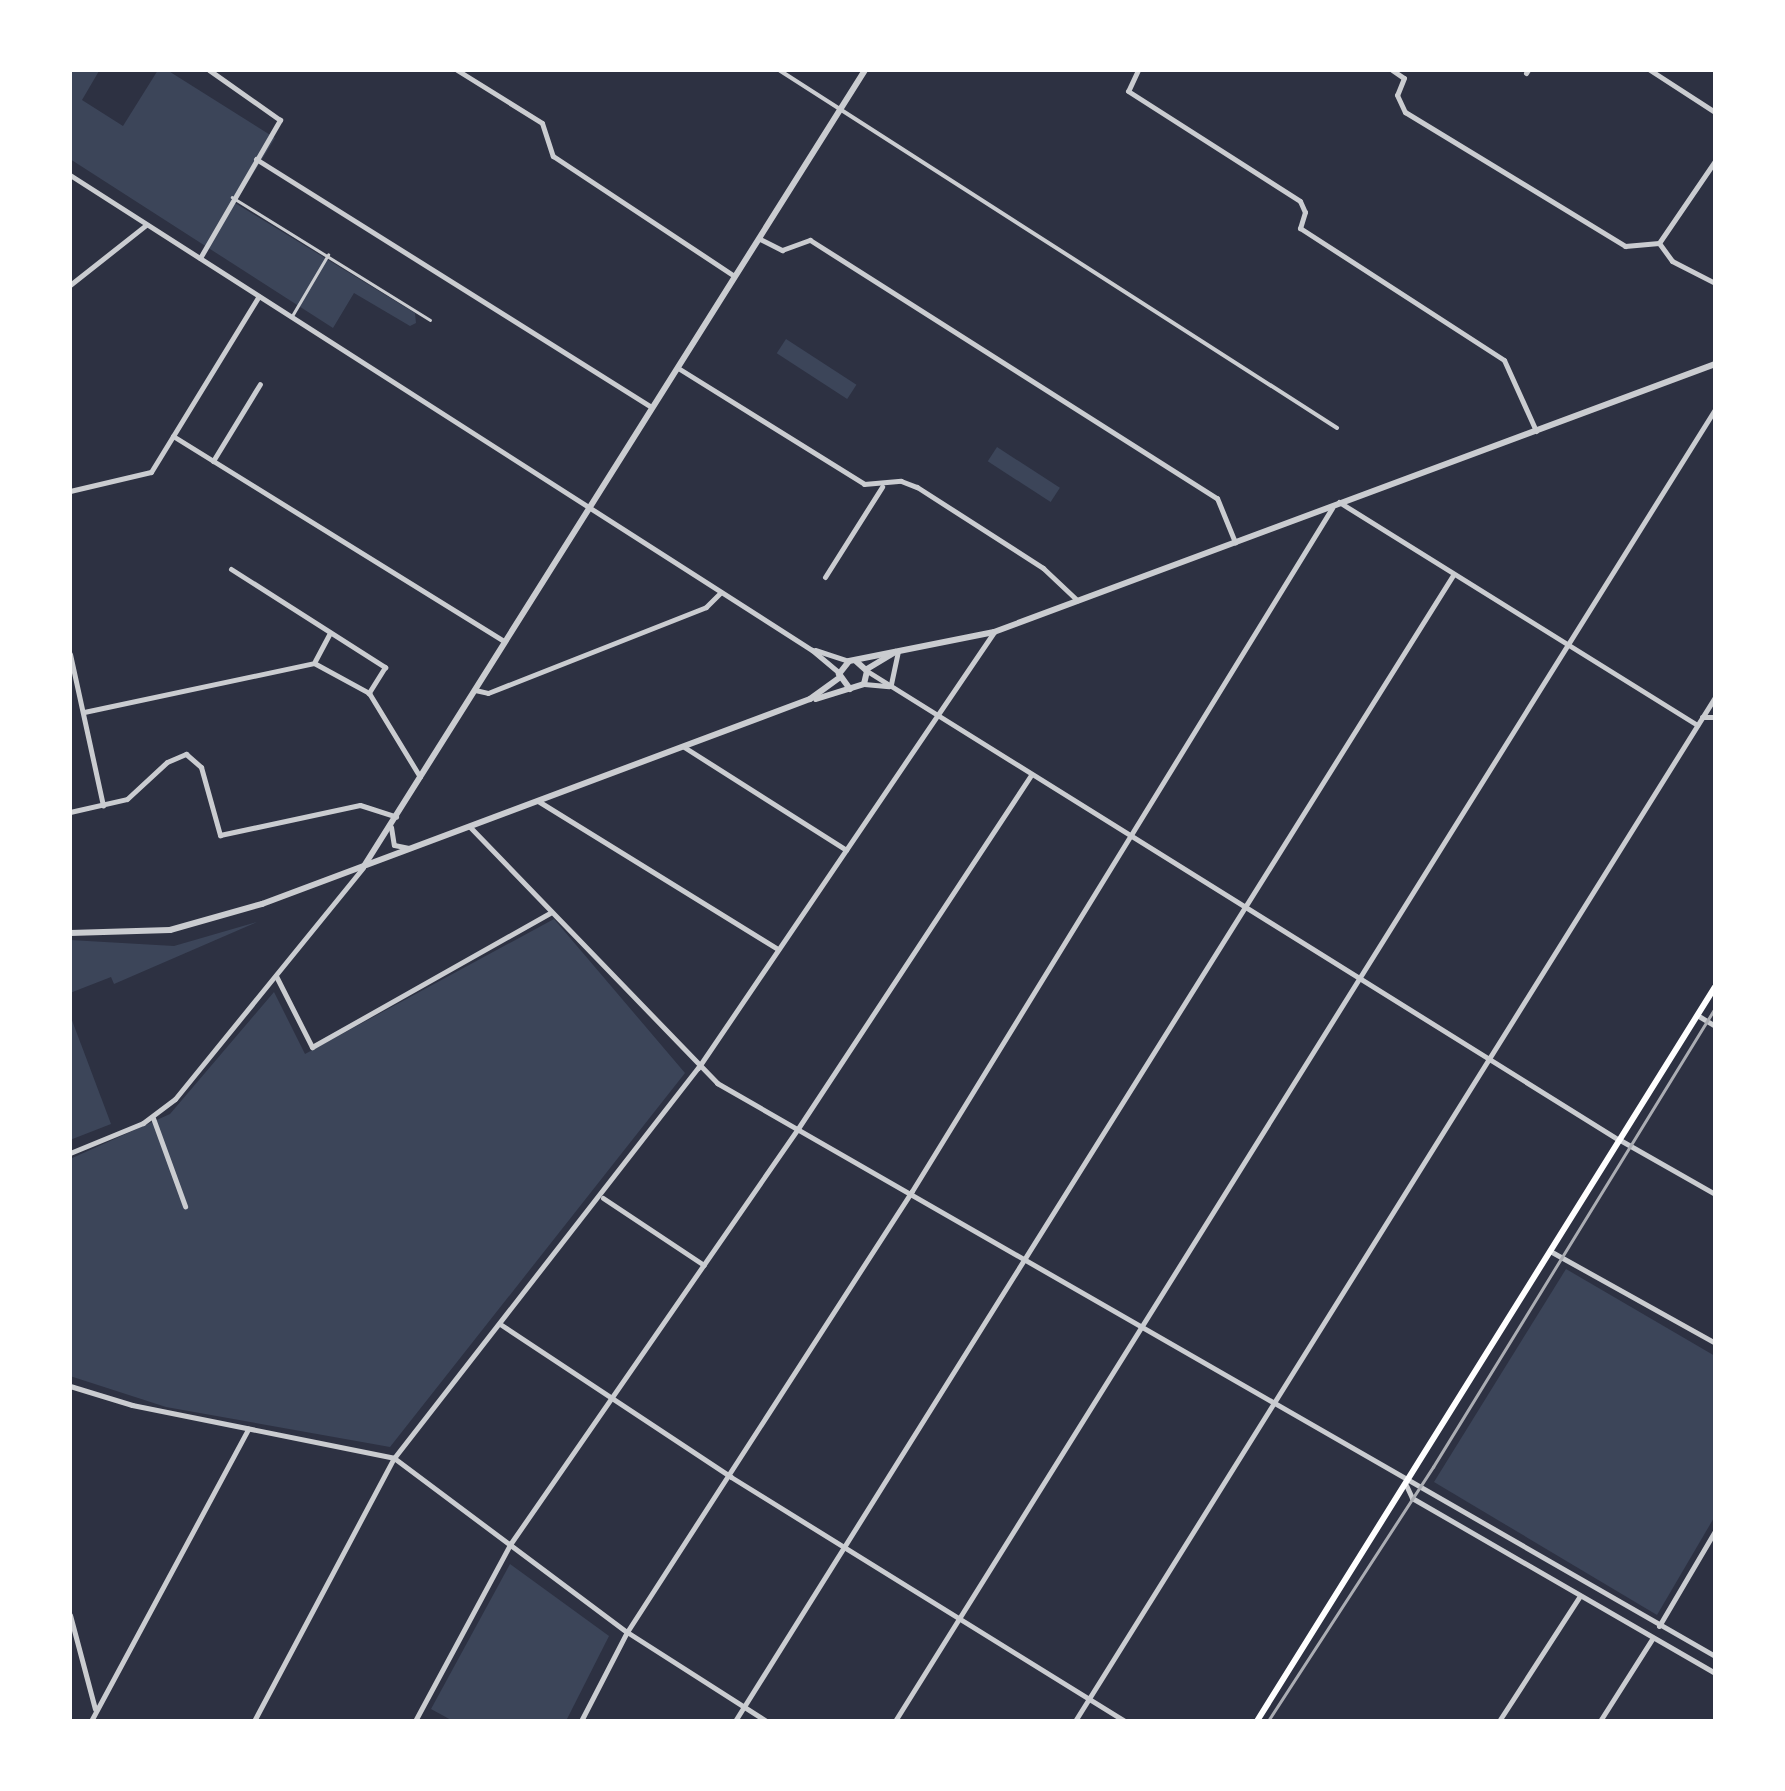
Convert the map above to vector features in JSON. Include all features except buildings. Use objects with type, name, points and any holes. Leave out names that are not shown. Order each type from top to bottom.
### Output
[{"type":"main road","points":[[1256,1721],[1715,987]]},
{"type":"street","points":[[200,258],[280,120],[209,70]]},
{"type":"street","points":[[457,70],[542,123],[553,156],[733,275]]},
{"type":"street","points":[[779,70],[1216,355],[1336,428]]},
{"type":"street","points":[[70,1153],[152,1118],[184,1090],[364,866],[675,366],[865,70]]},
{"type":"street","points":[[1650,70],[1715,112]]},
{"type":"street","points":[[1139,71],[1128,91],[1300,201],[1305,212],[1300,228],[1504,360],[1536,431]]},
{"type":"street","points":[[1398,73],[1398,95],[1405,112],[1625,246],[1659,243]]},
{"type":"street","points":[[256,158],[650,406]]},
{"type":"street","points":[[1659,243],[1715,161]]},
{"type":"street","points":[[70,175],[812,650],[850,689]]},
{"type":"street","points":[[70,285],[146,224]]},
{"type":"street","points":[[757,237],[782,250],[810,240],[1217,498],[1236,542]]},
{"type":"street","points":[[1659,243],[1672,261],[1715,283]]},
{"type":"street","points":[[70,491],[146,475],[259,296]]},
{"type":"street","points":[[810,700],[853,661],[902,650],[947,646],[994,632],[1715,364]]},
{"type":"street","points":[[675,366],[864,484],[901,481],[918,487],[1043,568],[1077,600]]},
{"type":"street","points":[[213,460],[260,384]]},
{"type":"street","points":[[895,1721],[1146,1329],[1359,978],[1715,409]]},
{"type":"street","points":[[173,436],[504,641]]},
{"type":"street","points":[[824,578],[883,485]]},
{"type":"street","points":[[1336,503],[1697,725]]},
{"type":"street","points":[[581,1721],[627,1632],[731,1477],[912,1191],[1336,503]]},
{"type":"street","points":[[231,569],[385,667],[369,694]]},
{"type":"street","points":[[735,1721],[1454,575]]},
{"type":"street","points":[[475,690],[488,693],[690,614],[721,592]]},
{"type":"street","points":[[254,1721],[394,1458],[603,1198],[698,1068],[994,632]]},
{"type":"street","points":[[314,662],[330,633]]},
{"type":"street","points":[[812,650],[853,661],[1490,1062],[1715,1194]]},
{"type":"street","points":[[864,684],[867,670],[902,650]]},
{"type":"street","points":[[892,686],[891,664],[902,650]]},
{"type":"street","points":[[70,654],[74,689],[84,712],[103,805]]},
{"type":"street","points":[[84,712],[314,662],[369,694],[420,778]]},
{"type":"street","points":[[70,933],[184,928],[364,866],[810,700],[864,684],[892,686]]},
{"type":"street","points":[[1075,1721],[1277,1404],[1715,696]]},
{"type":"street","points":[[1702,717],[1715,717]]},
{"type":"street","points":[[684,747],[846,850]]},
{"type":"street","points":[[70,812],[133,796],[167,762],[186,754],[201,767],[220,835],[360,806],[394,820]]},
{"type":"street","points":[[415,1721],[510,1543],[797,1130],[1031,775]]},
{"type":"street","points":[[538,801],[778,949]]},
{"type":"street","points":[[394,820],[394,845],[412,848]]},
{"type":"street","points":[[469,826],[698,1068],[797,1130],[912,1191],[1405,1482],[1715,1656]]},
{"type":"street","points":[[276,975],[312,1047],[550,913]]},
{"type":"street","points":[[1697,1015],[1715,1026]]},
{"type":"street","points":[[152,1118],[185,1206]]},
{"type":"street","points":[[603,1198],[704,1265]]},
{"type":"street","points":[[1550,1251],[1715,1344]]},
{"type":"street","points":[[500,1324],[731,1477],[961,1616],[1124,1721]]},
{"type":"street","points":[[70,1386],[248,1429],[394,1458],[627,1632],[766,1721]]},
{"type":"street","points":[[91,1721],[248,1429]]},
{"type":"street","points":[[1405,1482],[1412,1498],[1715,1672]]},
{"type":"street","points":[[1466,1530],[1472,1519]]},
{"type":"street","points":[[1659,1626],[1715,1531]]},
{"type":"street","points":[[1499,1721],[1580,1596]]},
{"type":"street","points":[[70,1615],[96,1712]]},
{"type":"street","points":[[1600,1721],[1652,1638]]},
{"type":"lane","points":[[232,197],[430,320]]},
{"type":"lane","points":[[291,317],[328,255]]},
{"type":"shaded area","points":[[70,70],[99,71],[82,100],[123,126],[158,70],[167,70],[275,138],[235,203],[415,313],[416,323],[410,326],[354,293],[333,328],[70,159]]},
{"type":"shaded area","points":[[786,339],[856,385],[847,399],[777,353]]},
{"type":"shaded area","points":[[997,447],[1060,488],[1051,502],[988,461]]},
{"type":"shaded area","points":[[554,919],[685,1073],[390,1447],[166,1407],[70,1376],[70,1159],[170,1114],[274,992],[305,1054]]},
{"type":"shaded area","points":[[257,922],[114,984],[111,977],[70,993],[70,940],[174,946]]},
{"type":"shaded area","points":[[70,1015],[111,1124],[70,1140]]},
{"type":"shaded area","points":[[1566,1269],[1715,1356],[1715,1516],[1657,1615],[1434,1482]]},
{"type":"shaded area","points":[[510,1564],[609,1636],[566,1721],[453,1721],[431,1709]]},
{"type":"tram line","points":[[1268,1721],[1433,1467],[1715,1008]]}]
